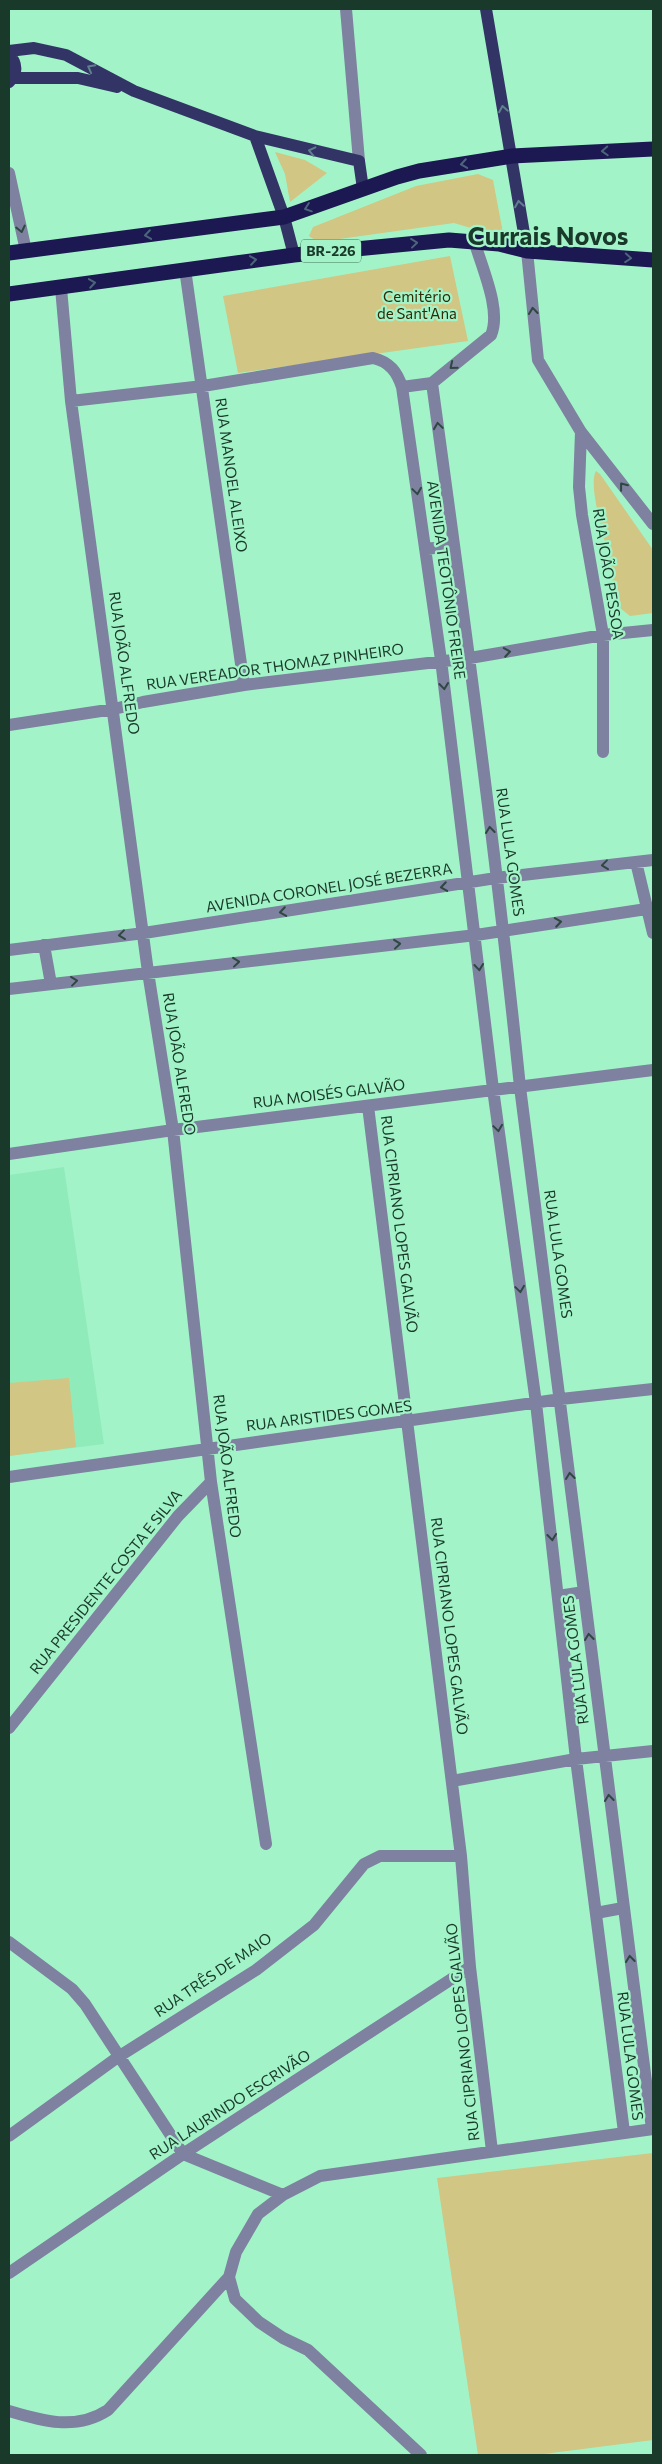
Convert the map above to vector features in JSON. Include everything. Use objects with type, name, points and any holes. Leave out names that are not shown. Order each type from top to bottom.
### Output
[{"type":"highway","points":[[9,253],[284,217],[420,171],[512,156],[653,149]]},
{"type":"highway","name":"BR-226","points":[[9,294],[294,255],[449,240],[474,240],[527,251],[653,260]]},
{"type":"main road","points":[[486,9],[527,251]]},
{"type":"main road","points":[[134,91],[66,55],[34,48],[9,52],[16,68],[11,80],[78,78],[134,91],[255,136],[359,161],[363,189]]},
{"type":"main road","points":[[255,136],[284,217],[294,255]]},
{"type":"street","points":[[346,9],[359,161]]},
{"type":"street","points":[[9,172],[26,251]]},
{"type":"street","points":[[71,401],[203,386],[374,358],[380,360],[397,374],[402,387],[432,383],[491,335],[496,321],[474,240]]},
{"type":"street","points":[[527,251],[538,360],[582,432],[653,524]]},
{"type":"street","name":"RUA MANOEL ALEIXO","points":[[185,269],[244,685]]},
{"type":"street","name":"RUA JOÃO ALFREDO","points":[[61,288],[71,401],[148,972],[173,1130],[211,1482],[266,1844]]},
{"type":"street","name":"RUA LULA GOMES","points":[[432,383],[470,658],[504,931],[520,1087],[561,1399],[623,1908],[653,2129]]},
{"type":"street","name":"AVENIDA TEOTÔNIO FREIRE","points":[[402,387],[442,660],[467,884]]},
{"type":"street","name":"RUA JOÃO PESSOA","points":[[582,432],[579,487],[582,515],[603,635],[602,752]]},
{"type":"street","points":[[425,549],[454,546]]},
{"type":"street","name":"RUA VEREADOR THOMAZ PINHEIRO","points":[[9,725],[114,710],[143,702],[244,685],[470,658],[603,635],[653,630]]},
{"type":"street","name":"AVENIDA CORONEL JOSÉ BEZERRA","points":[[9,950],[144,933],[496,878],[653,860]]},
{"type":"street","points":[[636,862],[651,908],[653,933]]},
{"type":"street","name":"RUA LULA GOMES","points":[[467,884],[476,935],[493,1089],[536,1403],[576,1759],[624,2132]]},
{"type":"street","points":[[9,990],[148,972],[476,935],[651,908]]},
{"type":"street","points":[[44,945],[51,984]]},
{"type":"street","name":"RUA MOISÉS GALVÃO","points":[[9,1154],[173,1130],[653,1070]]},
{"type":"street","name":"RUA CIPRIANO LOPES GALVÃO","points":[[368,1106],[452,1781],[470,1967],[492,2150]]},
{"type":"street","name":"RUA ARISTIDES GOMES","points":[[9,1477],[561,1399],[653,1389]]},
{"type":"street","name":"RUA PRESIDENTE COSTA E SILVA","points":[[9,1728],[178,1516],[211,1482]]},
{"type":"street","points":[[558,1596],[584,1592]]},
{"type":"street","points":[[452,1781],[576,1759],[653,1751]]},
{"type":"street","name":"RUA TRÊS DE MAIO","points":[[9,2136],[118,2057],[256,1970],[314,1925],[364,1864],[380,1856],[460,1856]]},
{"type":"street","points":[[596,1913],[623,1908]]},
{"type":"street","points":[[9,1942],[72,1989],[85,2004],[183,2154],[283,2195]]},
{"type":"street","name":"RUA LAURINDO ESCRIVÃO","points":[[9,2273],[183,2154],[470,1967]]},
{"type":"street","points":[[9,2411],[38,2420],[83,2421],[108,2410],[229,2277],[236,2252],[258,2214],[283,2195],[320,2176],[492,2150],[653,2129]]},
{"type":"street","points":[[229,2277],[234,2299],[260,2322],[283,2338],[308,2350],[421,2455]]},
{"type":"shaded area","points":[[64,1167],[104,1444],[9,1456],[9,1175]]},
{"type":"green space","points":[[275,152],[305,160],[327,173],[290,202],[285,174]]},
{"type":"green space","points":[[478,174],[493,180],[504,238],[454,223],[318,242],[309,236],[313,227],[416,186]]},
{"type":"green space","name":"Cemitério de Sant'Ana","points":[[450,256],[468,341],[238,373],[223,296]]},
{"type":"green space","points":[[596,471],[653,550],[653,613],[630,616],[615,604],[611,570],[594,489]]},
{"type":"green space","points":[[69,1378],[76,1447],[9,1456],[9,1383]]},
{"type":"green space","points":[[653,2153],[653,2440],[536,2455],[478,2455],[437,2178]]},
{"type":"district","name":"Currais Novos","points":[[548,236]]}]
